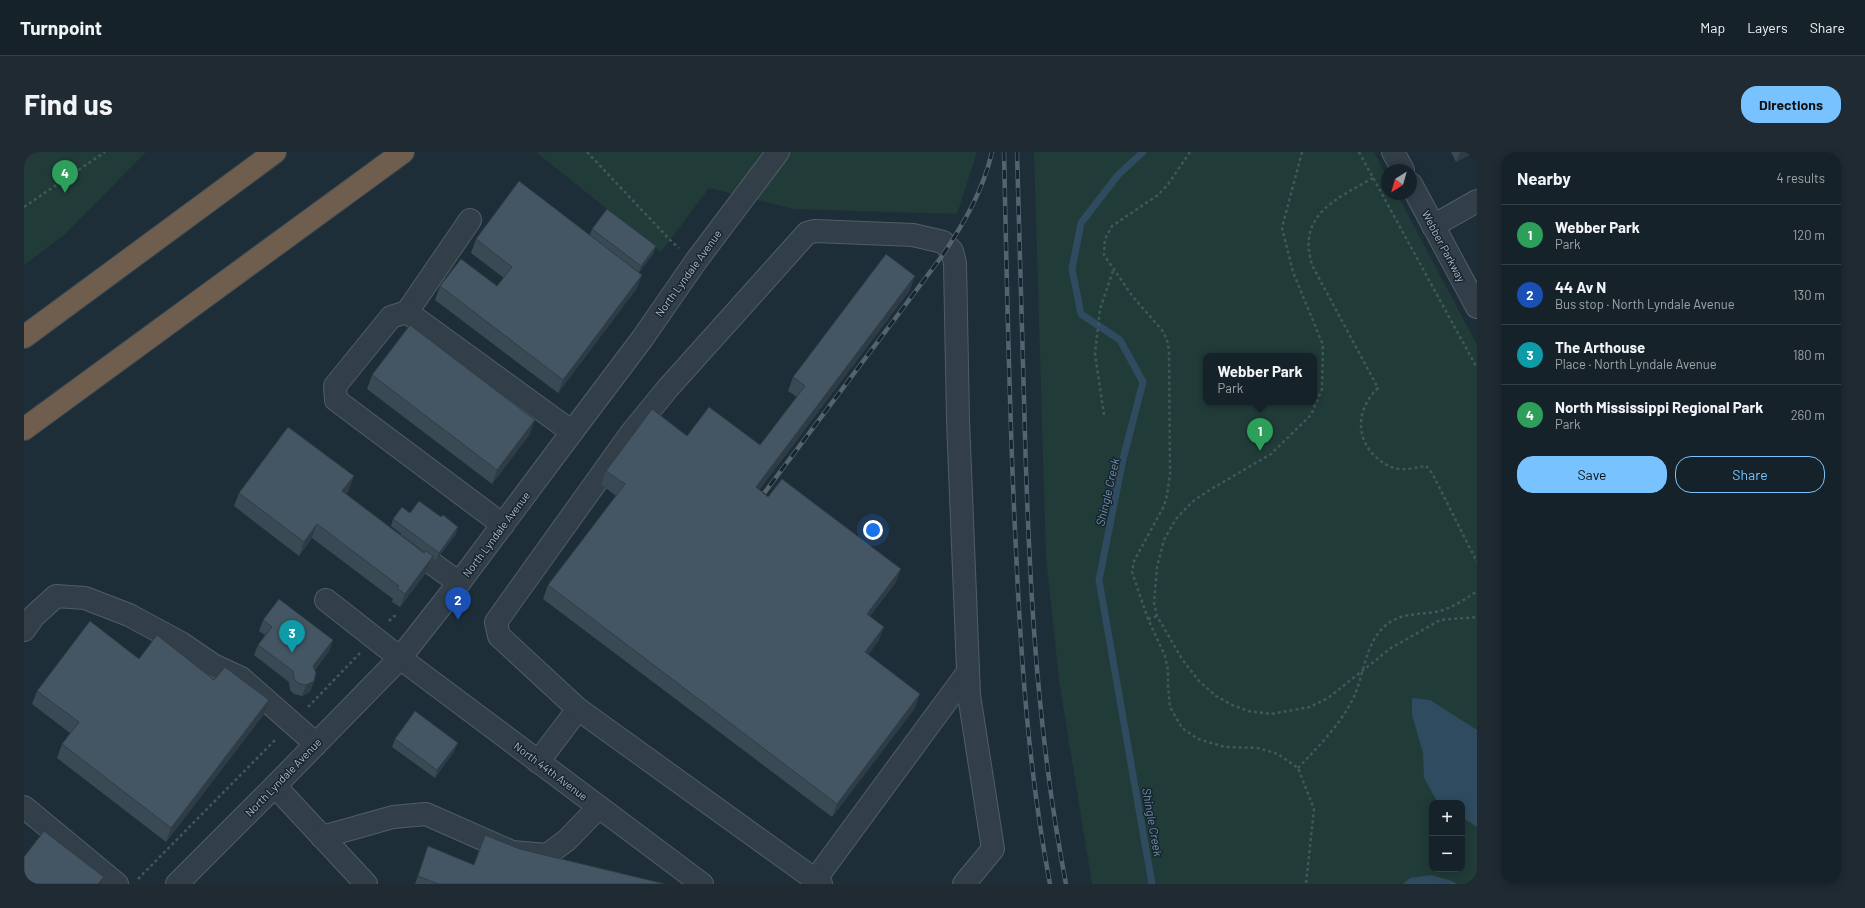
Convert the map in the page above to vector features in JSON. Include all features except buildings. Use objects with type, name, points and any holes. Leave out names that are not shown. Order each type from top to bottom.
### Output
[{"type":"highway","points":[[24,337],[275,152]]},
{"type":"highway","points":[[24,430],[403,152]]},
{"type":"street","name":"North Lyndale Avenue","points":[[177,884],[400,658],[503,525],[642,339],[696,261],[778,152]]},
{"type":"street","points":[[1393,152],[1400,164]]},
{"type":"street","name":"Webber Parkway","points":[[1417,195],[1477,307]]},
{"type":"street","points":[[1434,226],[1477,202]]},
{"type":"street","points":[[470,220],[407,312],[391,317],[335,386],[336,400],[503,525]]},
{"type":"street","points":[[964,884],[992,849],[969,695],[958,420],[955,263],[952,251],[943,242],[913,235],[815,231],[807,233],[668,388],[632,432],[496,622],[499,636],[578,709],[816,883],[968,672]]},
{"type":"street","points":[[407,312],[572,432]]},
{"type":"street","points":[[389,532],[459,583]]},
{"type":"street","points":[[24,630],[34,616],[56,596],[85,598],[128,615],[181,643],[213,665],[241,678],[316,744]]},
{"type":"street","name":"North 44th Avenue","points":[[326,600],[400,658],[702,884]]},
{"type":"street","points":[[538,762],[578,709]]},
{"type":"street","points":[[275,786],[366,884]]},
{"type":"street","points":[[322,837],[393,817],[426,814],[512,852],[547,855],[567,840],[599,807]]},
{"type":"street","points":[[24,808],[117,884]]},
{"type":"path","points":[[24,207],[105,152]]},
{"type":"path","points":[[587,152],[672,242],[696,261]]},
{"type":"path","points":[[1190,152],[1170,183],[1158,195],[1112,226],[1105,239],[1104,255],[1133,297],[1162,330],[1168,340],[1169,350],[1170,474],[1168,495],[1164,506],[1134,561],[1132,572],[1148,619],[1167,663],[1170,707],[1182,728],[1198,739],[1225,747],[1258,748],[1278,754],[1298,768],[1314,809],[1306,884]]},
{"type":"path","points":[[1302,152],[1282,228],[1293,272],[1323,345],[1322,389],[1317,401]]},
{"type":"path","points":[[1359,152],[1477,368]]},
{"type":"path","points":[[1373,178],[1331,203],[1314,221],[1309,232],[1309,258],[1378,388],[1367,401],[1362,416],[1360,424],[1364,443],[1375,456],[1391,467],[1403,469],[1426,466],[1432,473],[1477,562]]},
{"type":"path","points":[[1104,415],[1095,354],[1100,309],[1114,271]]},
{"type":"path","points":[[1315,405],[1311,415],[1270,454],[1192,502],[1176,518],[1164,540],[1157,567],[1154,603],[1157,616],[1182,659],[1199,681],[1216,696],[1230,704],[1248,711],[1271,714],[1294,711],[1310,707],[1328,698],[1363,672],[1391,648],[1440,620],[1477,617]]},
{"type":"path","points":[[1298,768],[1335,728],[1353,699],[1374,637],[1386,625],[1402,616],[1440,611],[1466,600],[1477,591]]},
{"type":"path","points":[[133,884],[292,723],[394,616],[397,617]]},
{"type":"path","points":[[1148,619],[1157,616]]},
{"type":"green space","points":[[24,152],[146,152],[64,235],[24,265]]},
{"type":"green space","points":[[536,152],[977,152],[957,214],[794,209],[709,188],[661,252]]},
{"type":"green space","points":[[1034,152],[1374,152],[1381,165],[1381,200],[1400,200],[1477,345],[1477,884],[1092,884],[1059,680],[1046,556]]},
{"type":"water","points":[[1412,698],[1430,700],[1477,730],[1477,827],[1465,819],[1465,800],[1436,800],[1424,778],[1423,753],[1412,715]]},
{"type":"water","points":[[1431,875],[1457,884],[1403,884],[1410,878]]},
{"type":"waterway","name":"Shingle Creek","points":[[1143,152],[1118,175],[1081,223],[1072,269],[1081,314],[1120,340],[1143,382],[1123,459],[1099,580],[1152,884]]},
{"type":"railway","points":[[759,500],[942,256],[972,206],[983,180],[992,152]]},
{"type":"railway","points":[[1004,152],[1008,351],[1020,634],[1031,760],[1050,884]]},
{"type":"railway","points":[[1017,152],[1028,521],[1035,642],[1047,764],[1055,824],[1066,884]]},
{"type":"place","name":"North Mississippi Regional Park","points":[[65,193]]},
{"type":"place","name":"Webber Park","points":[[1260,451]]},
{"type":"place","name":"44 Av N","points":[[458,620]]},
{"type":"place","name":"The Arthouse","points":[[292,653]]}]
